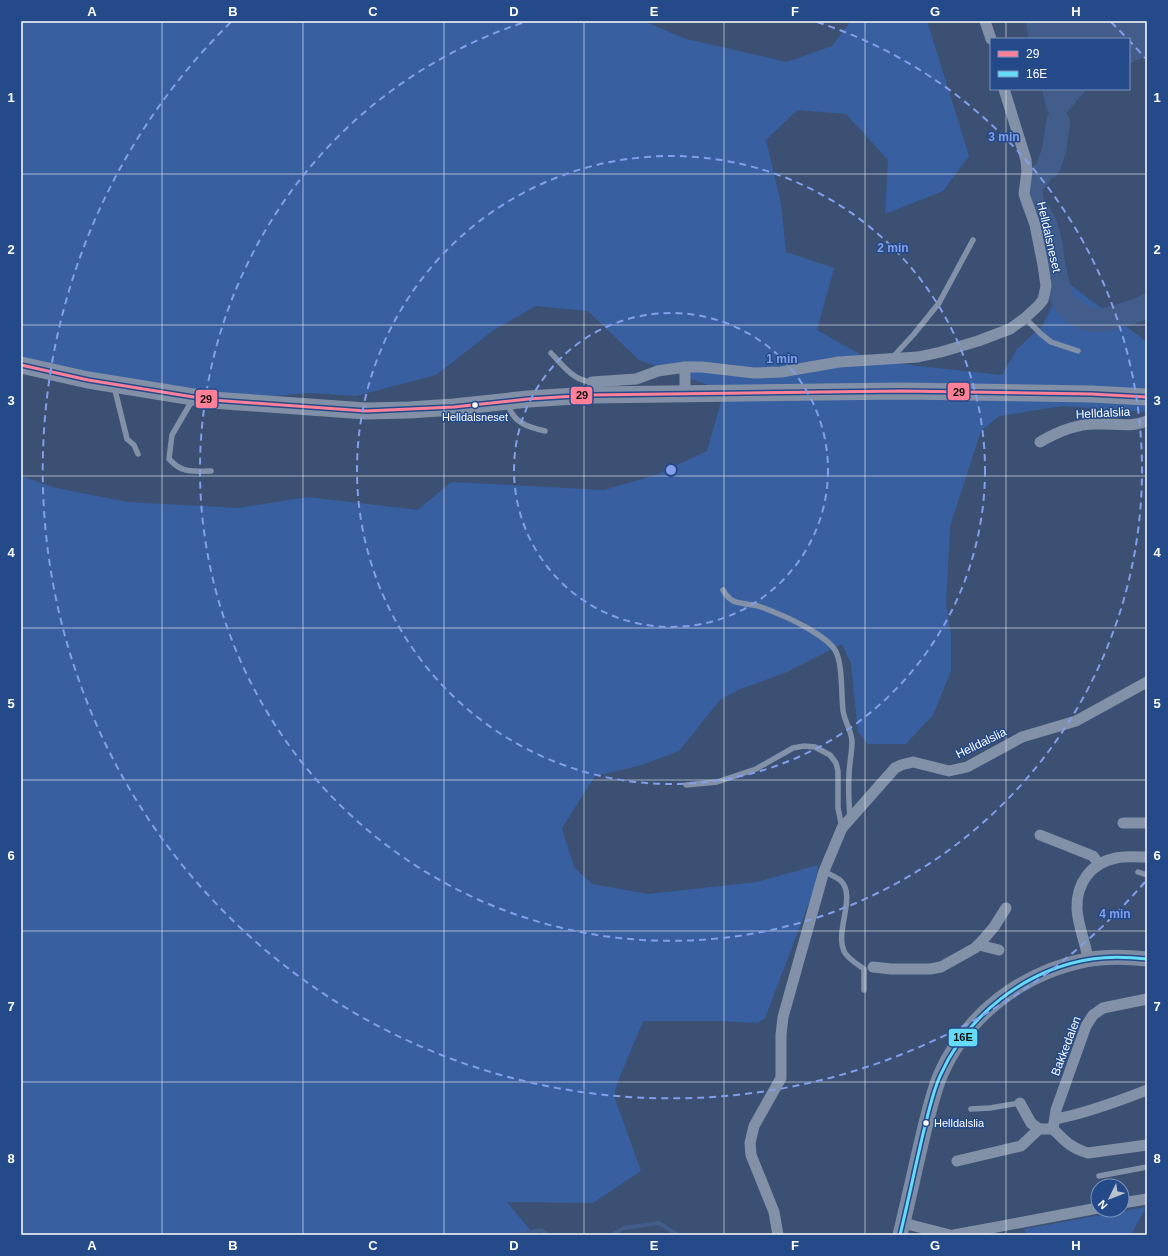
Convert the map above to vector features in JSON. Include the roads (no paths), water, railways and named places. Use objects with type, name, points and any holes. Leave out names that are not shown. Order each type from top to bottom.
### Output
[{"type":"main road","points":[[21,365],[113,384],[194,397],[366,411],[446,408],[507,401],[591,395],[902,391],[1091,394],[1147,397]]},
{"type":"main road","points":[[902,1229],[933,1098],[946,1062],[958,1043],[982,1014],[1012,990],[1051,970],[1088,960],[1118,958],[1147,959]]},
{"type":"street","points":[[985,21],[991,38]]},
{"type":"street","name":"Helldalsneset","points":[[592,382],[636,378],[658,371],[685,367],[702,367],[754,373],[781,372],[839,362],[918,357],[978,342],[1010,329],[1025,318],[1043,300],[1046,286],[1034,225],[1024,194],[1027,171],[1026,160],[1004,90]]},
{"type":"street","points":[[685,367],[685,394]]},
{"type":"street","name":"Helldalslia","points":[[1040,442],[1050,436],[1076,426],[1094,424],[1141,424],[1147,421]]},
{"type":"street","name":"Helldalslia","points":[[778,1235],[774,1212],[751,1156],[750,1143],[754,1126],[782,1078],[783,1017],[824,871],[842,828],[888,775],[901,765],[913,762],[950,771],[967,766],[1022,737],[1076,720],[1147,682]]},
{"type":"street","points":[[1123,823],[1147,823]]},
{"type":"street","points":[[1040,835],[1093,856],[1099,864]]},
{"type":"street","points":[[1088,960],[1087,948],[1081,933],[1077,909],[1080,887],[1087,874],[1099,864],[1116,858],[1147,857]]},
{"type":"street","points":[[873,967],[892,969],[930,969],[941,966],[960,957],[979,944],[994,926],[1006,908]]},
{"type":"street","points":[[979,944],[999,950]]},
{"type":"street","name":"Bakkedalen","points":[[1054,1124],[1056,1110],[1086,1026],[1093,1015],[1103,1008],[1147,999]]},
{"type":"street","points":[[957,1161],[1021,1146],[1039,1129],[1054,1124],[1064,1118],[1147,1090]]},
{"type":"street","points":[[1020,1103],[1031,1123],[1039,1129]]},
{"type":"street","points":[[1054,1124],[1068,1144],[1078,1150],[1088,1152],[1147,1145]]},
{"type":"street","points":[[1130,1202],[1147,1199]]},
{"type":"street","points":[[954,1235],[1090,1210]]},
{"type":"street","points":[[902,1229],[950,1235]]},
{"type":"lane","points":[[891,359],[914,334],[939,302],[972,240]]},
{"type":"lane","points":[[1025,318],[1051,342],[1078,351]]},
{"type":"lane","points":[[551,354],[575,377],[584,381],[592,382]]},
{"type":"lane","points":[[113,384],[127,439],[134,445],[138,454]]},
{"type":"lane","points":[[194,397],[172,435],[169,459],[176,466],[185,471],[211,471]]},
{"type":"lane","points":[[507,401],[511,414],[516,419],[527,427],[545,431]]},
{"type":"lane","points":[[723,590],[728,598],[737,603],[754,605],[767,609],[812,631],[835,650],[838,656],[843,712],[849,725],[852,741],[848,777],[850,818]]},
{"type":"lane","points":[[686,785],[717,782],[756,769],[793,748],[804,746],[815,748],[830,755],[836,763],[838,808],[842,828]]},
{"type":"lane","points":[[824,871],[841,881],[847,894],[841,936],[845,952],[853,962],[864,969],[864,990]]},
{"type":"lane","points":[[1138,872],[1147,875]]},
{"type":"lane","points":[[971,1108],[990,1108],[1020,1103]]},
{"type":"lane","points":[[1099,1176],[1147,1167]]},
{"type":"waterway","points":[[1048,167],[1054,151],[1058,122]]},
{"type":"waterway","points":[[1039,176],[1033,183],[1031,196],[1048,232],[1057,284],[1064,302],[1080,316],[1099,320],[1109,319],[1147,306]]},
{"type":"waterway","points":[[612,1235],[624,1228],[659,1223],[678,1235]]},
{"type":"waterway","points":[[515,1235],[541,1230],[548,1235]]},
{"type":"place","name":"Helldalsneset","points":[[475,405]]},
{"type":"place","name":"Helldalslia","points":[[926,1123]]}]
